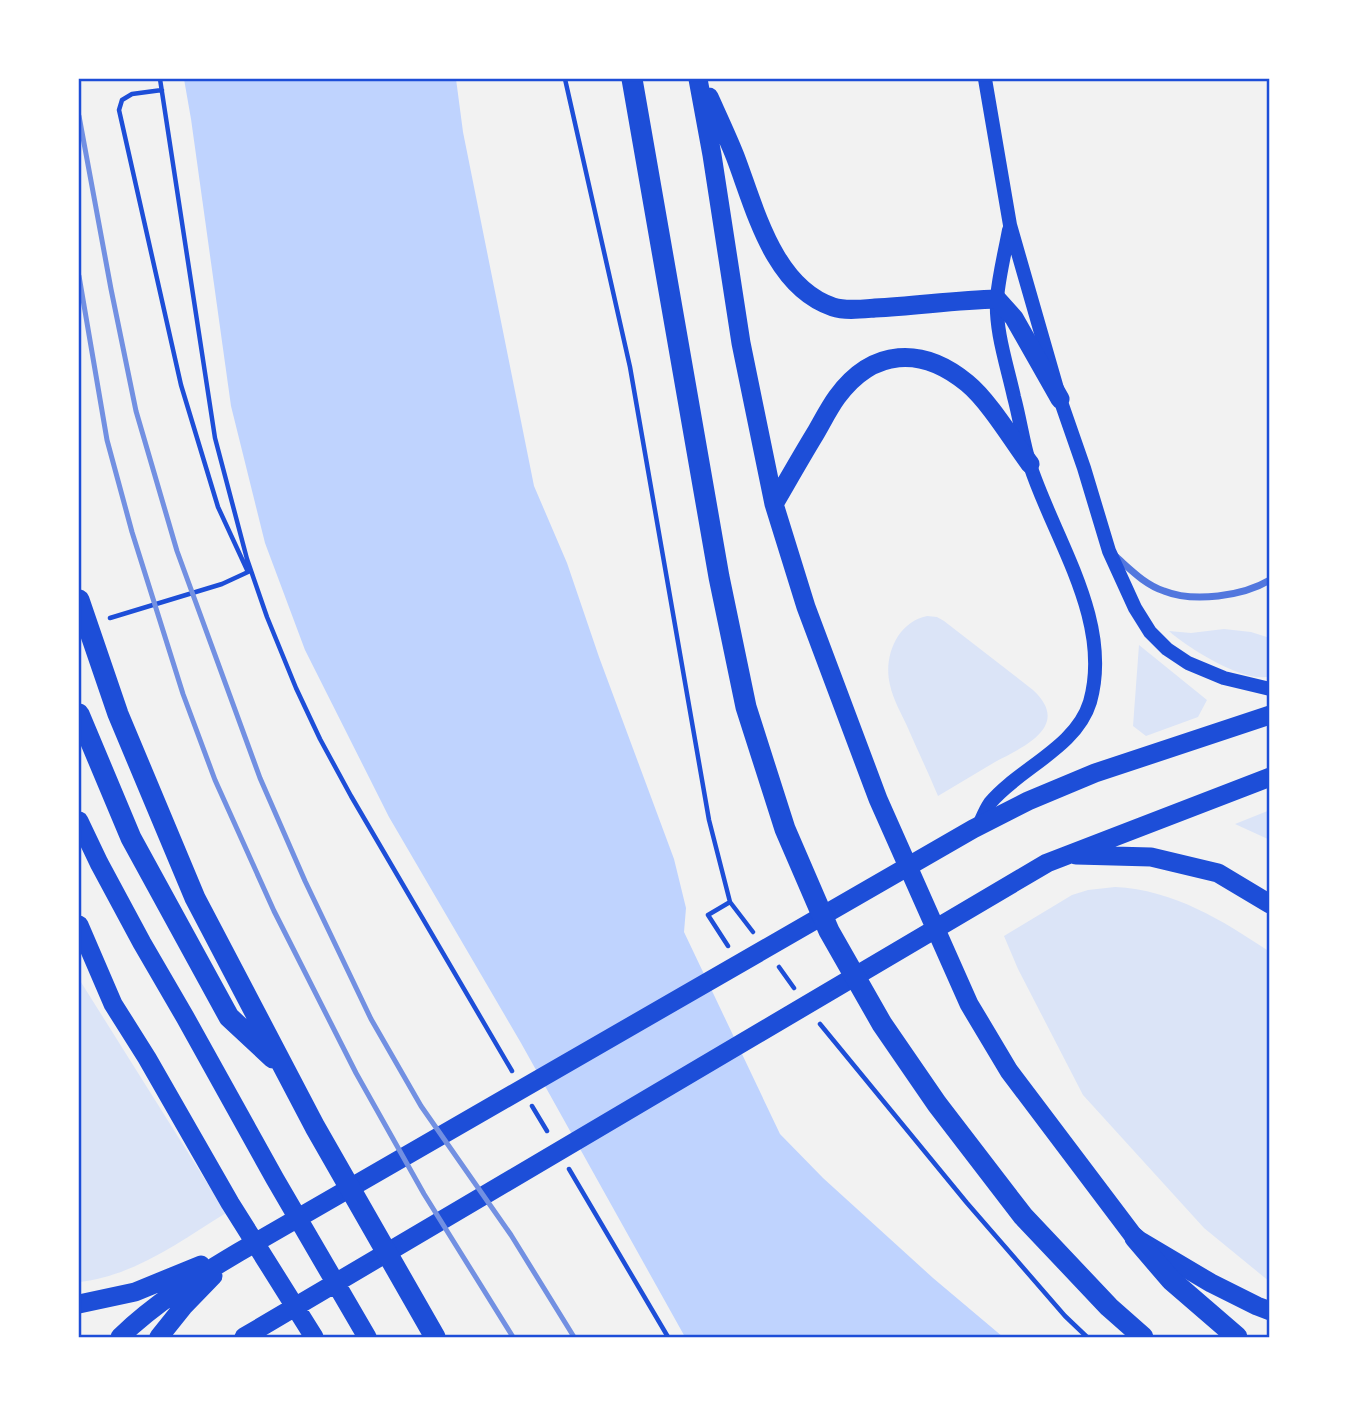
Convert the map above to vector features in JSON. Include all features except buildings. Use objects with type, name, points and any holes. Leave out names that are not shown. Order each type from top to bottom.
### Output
[{"type":"highway","points":[[632,79],[722,590],[746,707],[785,829],[829,931],[882,1024],[937,1104],[1023,1216],[1109,1307],[1143,1337]]},
{"type":"highway","points":[[699,79],[735,156],[755,215],[791,279],[806,293],[834,307],[856,309],[997,299],[1014,318],[1060,399]]},
{"type":"highway","points":[[699,79],[741,343],[774,504],[806,607],[878,799],[969,1004],[1009,1071],[1135,1238],[1171,1280],[1237,1337]]},
{"type":"highway","points":[[774,504],[838,396],[858,374],[879,362],[899,356],[921,358],[946,369],[969,384],[1030,464]]},
{"type":"highway","points":[[79,600],[118,714],[195,898],[315,1127],[435,1337]]},
{"type":"highway","points":[[79,714],[131,838],[229,1017],[285,1069]]},
{"type":"highway","points":[[120,1337],[136,1321],[177,1290],[236,1254],[976,828],[1028,801],[1095,774],[1270,715]]},
{"type":"highway","points":[[244,1337],[1047,863],[1270,777]]},
{"type":"highway","points":[[79,821],[142,943],[368,1337]]},
{"type":"highway","points":[[1068,855],[1152,858],[1218,873],[1270,904]]},
{"type":"highway","points":[[79,926],[113,1003]]},
{"type":"highway","points":[[79,958],[113,1003],[230,1203],[314,1337]]},
{"type":"highway","points":[[1135,1238],[1211,1283],[1270,1311]]},
{"type":"highway","points":[[79,1304],[135,1292],[206,1263],[236,1254]]},
{"type":"highway","points":[[159,1337],[183,1307],[236,1254]]},
{"type":"main road","points":[[985,79],[1010,225],[1060,399],[1109,551],[1135,608],[1150,632],[1167,649],[1188,663],[1224,678],[1270,689]]},
{"type":"main road","points":[[976,828],[988,805],[1065,741],[1080,723],[1089,703],[1094,673],[1093,633],[1079,588],[1030,464],[1000,334],[997,299],[1010,225]]},
{"type":"street","points":[[1109,551],[1140,579],[1164,592],[1191,596],[1230,595],[1259,587],[1270,580]]},
{"type":"path","points":[[160,79],[215,438],[247,559],[267,617],[320,739],[513,1073]]},
{"type":"path","points":[[565,79],[631,367],[709,820],[730,902],[753,933]]},
{"type":"path","points":[[105,620],[222,584],[248,572],[218,507],[193,427],[118,110],[122,100],[132,94],[162,90]]},
{"type":"path","points":[[730,902],[708,915],[739,964]]},
{"type":"path","points":[[777,964],[800,996]]},
{"type":"path","points":[[815,1016],[967,1203],[1065,1316],[1087,1337]]},
{"type":"path","points":[[527,1097],[548,1133]]},
{"type":"path","points":[[569,1169],[668,1337]]},
{"type":"shaded area","points":[[927,616],[944,621],[1033,690],[1044,703],[1048,714],[1046,725],[1030,742],[938,796],[895,701],[888,674],[891,652],[900,633],[908,625]]},
{"type":"shaded area","points":[[1224,629],[1251,632],[1270,638],[1270,676],[1247,675],[1232,670],[1202,655],[1169,631],[1191,633]]},
{"type":"shaded area","points":[[1139,645],[1207,700],[1198,717],[1146,736],[1133,726]]},
{"type":"shaded area","points":[[1270,810],[1270,840],[1235,824]]},
{"type":"shaded area","points":[[1115,887],[1137,889],[1177,900],[1215,918],[1270,952],[1270,1282],[1204,1228],[1083,1095],[1018,969],[1004,936],[1072,895]]},
{"type":"shaded area","points":[[79,979],[226,1213],[137,1265],[99,1279],[79,1282]]},
{"type":"water","points":[[184,79],[456,79],[463,132],[534,486],[567,563],[674,859],[686,908],[684,932],[780,1134],[823,1178],[933,1278],[1003,1337],[685,1337],[521,1043],[389,817],[305,650],[265,543],[231,406]]},
{"type":"railway","points":[[79,116],[136,411],[177,551],[260,778],[305,881],[371,1019],[421,1106],[511,1235],[574,1337]]},
{"type":"railway","points":[[79,276],[107,440],[132,532],[183,694],[215,780],[274,911],[356,1073],[424,1194],[513,1337]]}]
